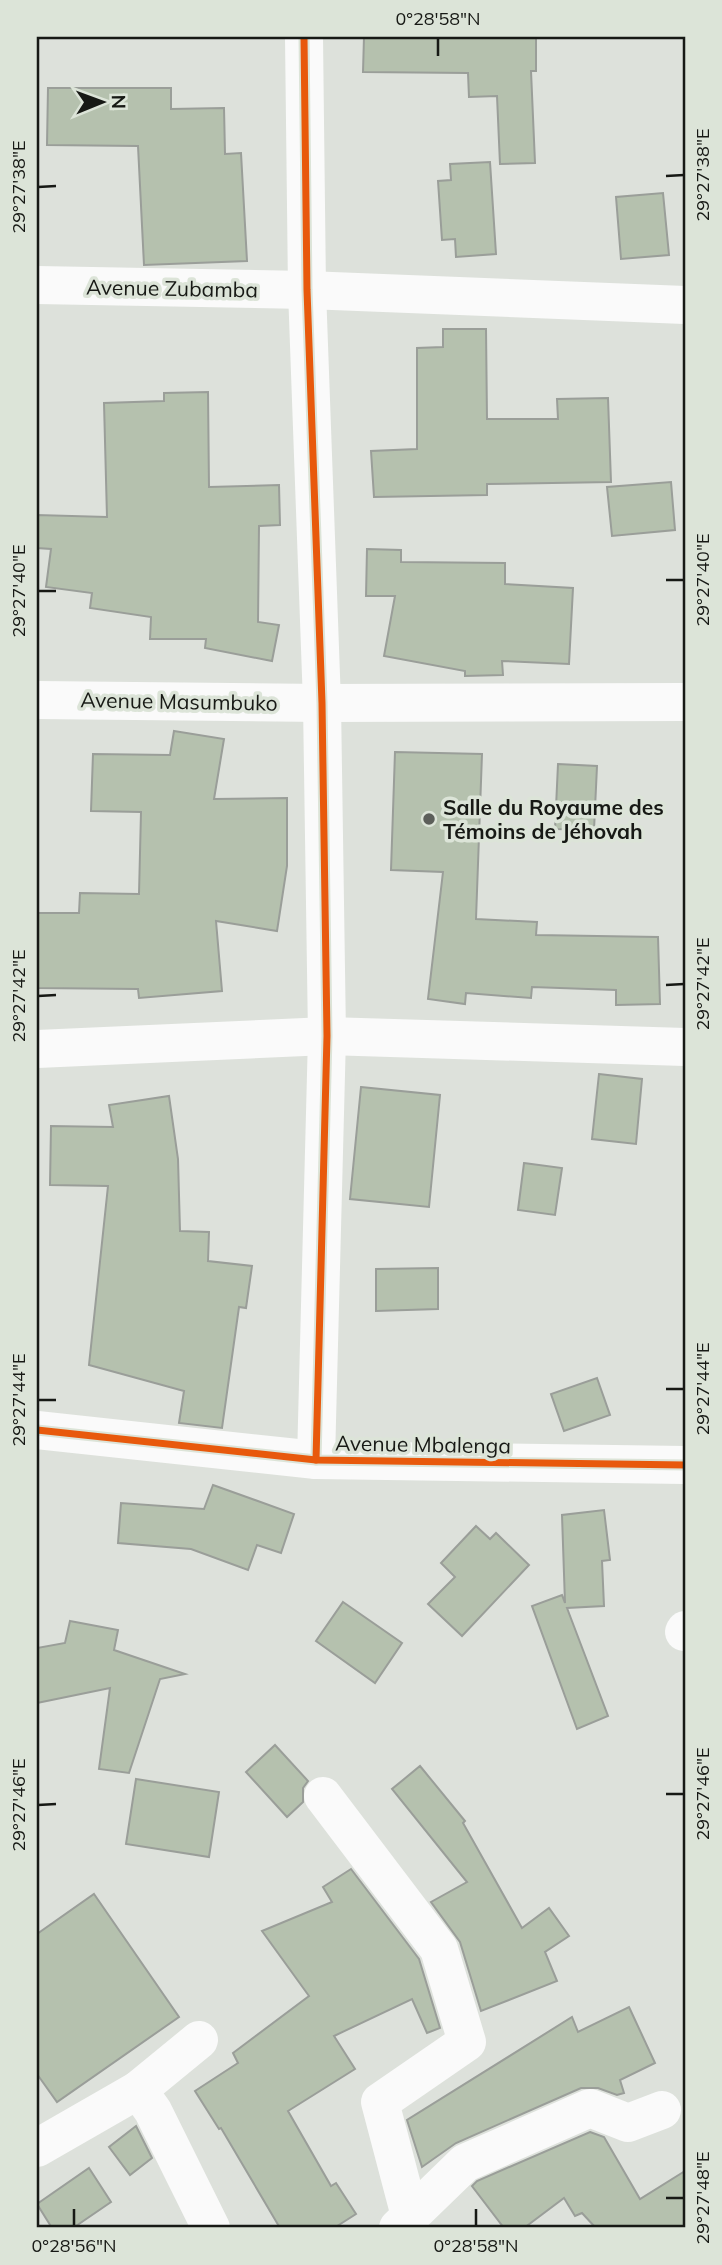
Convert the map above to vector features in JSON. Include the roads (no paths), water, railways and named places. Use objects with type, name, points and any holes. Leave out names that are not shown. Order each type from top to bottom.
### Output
[{"type":"street","points":[[304,37],[307,290],[321,703],[327,1036],[316,1460]]},
{"type":"street","name":"Avenue Zubamba","points":[[37,285],[307,290],[685,305]]},
{"type":"street","name":"Avenue Masumbuko","points":[[37,700],[321,703],[685,702]]},
{"type":"street","points":[[37,1049],[327,1036],[685,1046]]},
{"type":"street","name":"Avenue Mbalenga","points":[[37,1430],[316,1460],[685,1465]]},
{"type":"street","points":[[323,1796],[439,1949],[467,2042],[380,2102],[404,2222]]},
{"type":"street","points":[[37,2148],[146,2101],[199,2040]]},
{"type":"street","points":[[146,2101],[211,2228]]},
{"type":"street","points":[[404,2222],[465,2163],[590,2108],[628,2123],[662,2110]]},
{"type":"place","name":"Salle du Royaume des Témoins de Jéhovah","points":[[429,819]]}]
